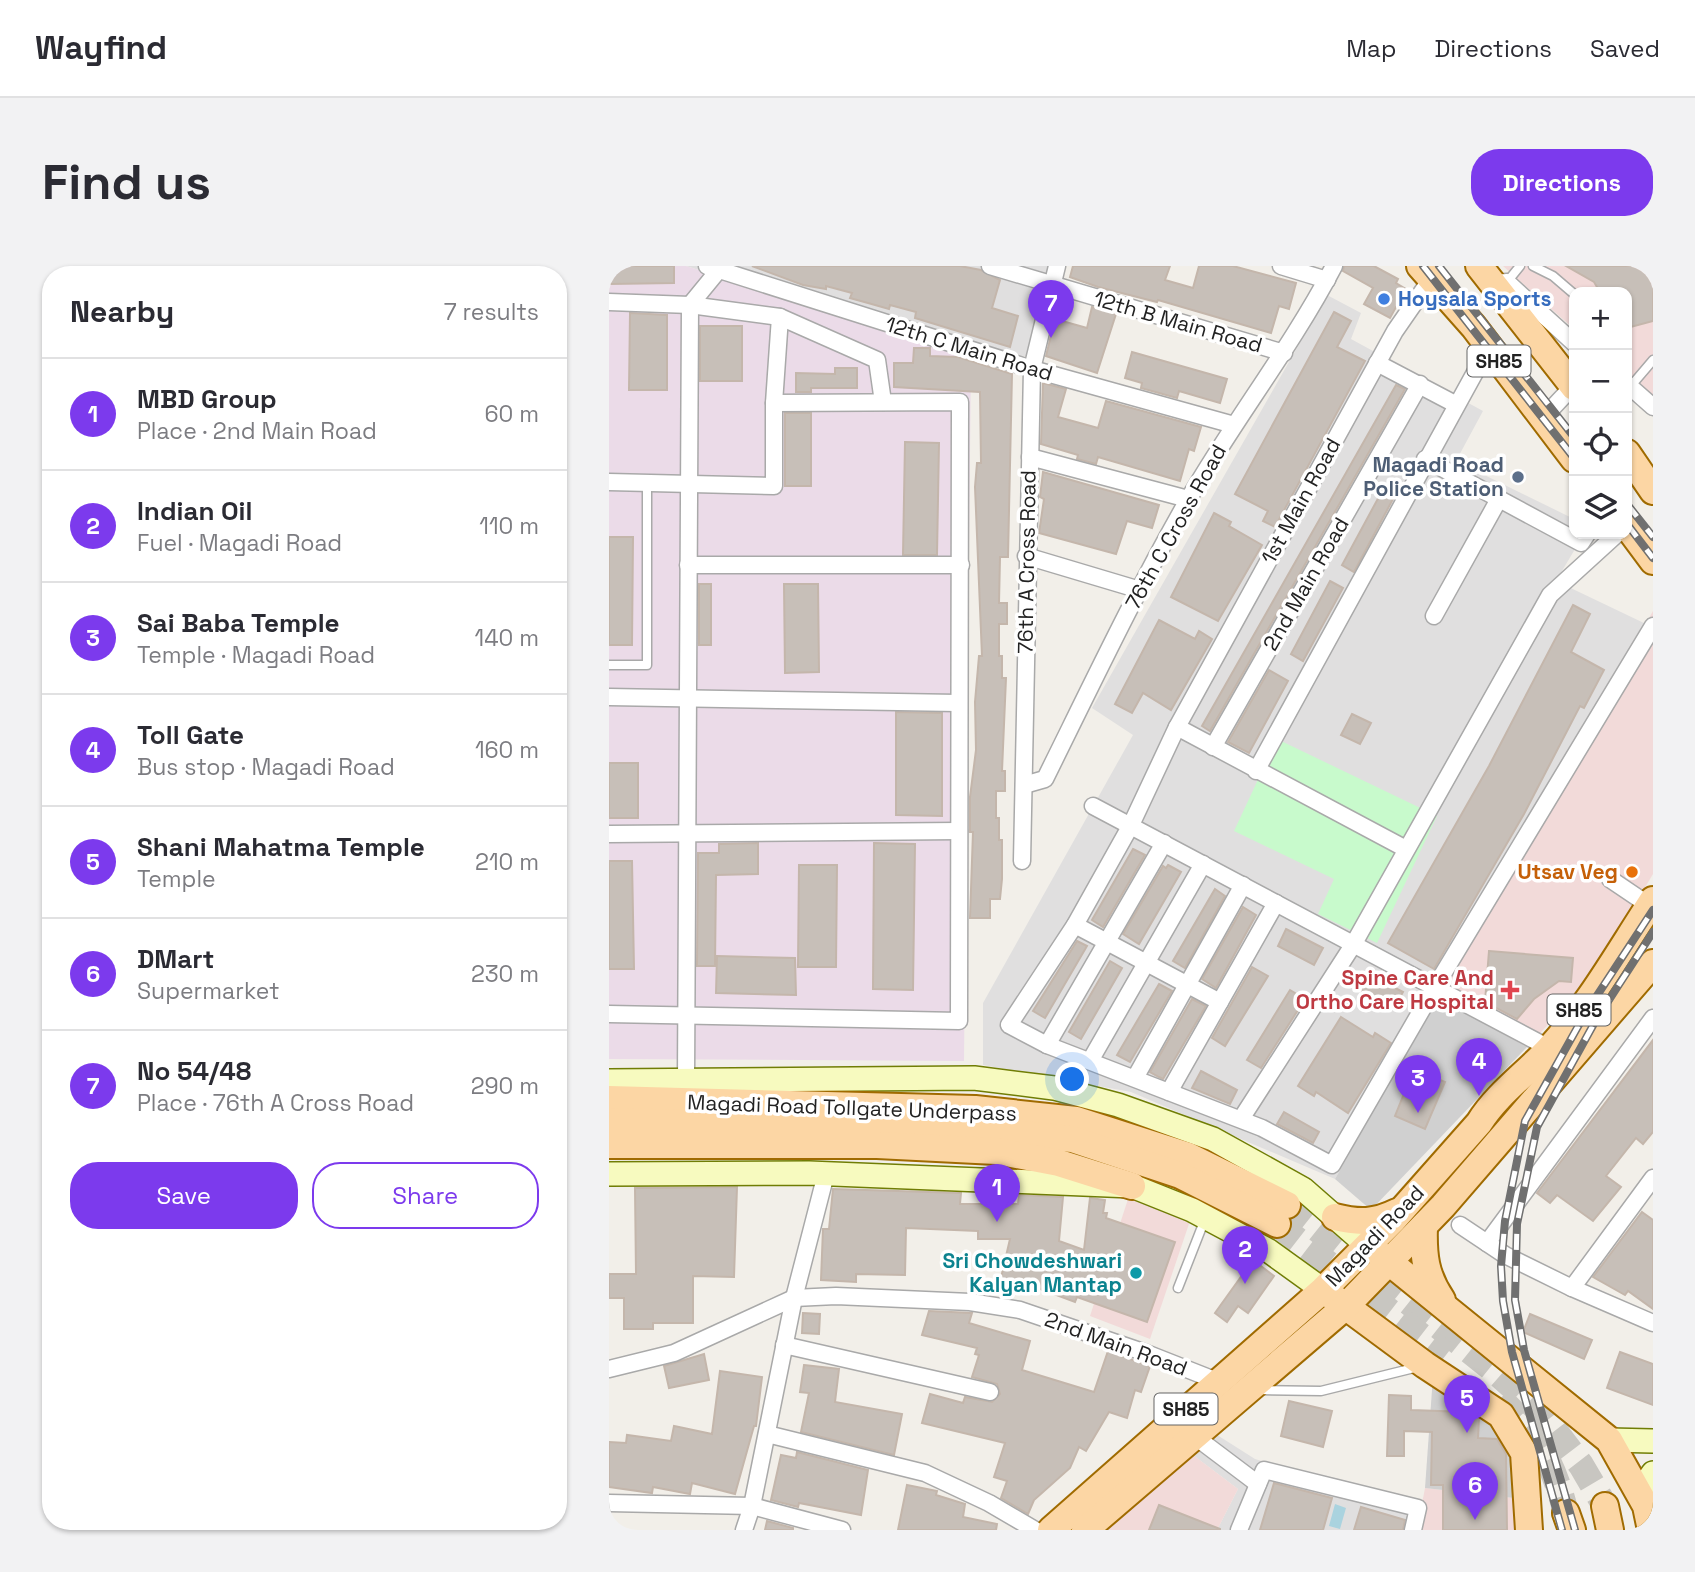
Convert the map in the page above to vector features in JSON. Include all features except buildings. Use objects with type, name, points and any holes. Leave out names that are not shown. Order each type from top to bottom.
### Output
[{"type":"main road","name":"SH85","points":[[1425,272],[1489,347],[1569,453]]},
{"type":"main road","name":"SH85","points":[[1493,277],[1569,379]]},
{"type":"main road","points":[[1632,460],[1653,491]]},
{"type":"main road","points":[[1632,533],[1653,561]]},
{"type":"main road","name":"Magadi Road","points":[[1051,1530],[1323,1290],[1368,1246],[1479,1123],[1489,1107],[1549,1048],[1590,997],[1652,905]]},
{"type":"main road","name":"Magadi Road","points":[[1085,1530],[1346,1306],[1424,1226],[1653,964]]},
{"type":"main road","name":"Magadi Road Tollgate Underpass","points":[[609,1099],[975,1109],[1076,1120],[1188,1156],[1282,1214],[1180,1175],[1072,1139],[974,1129],[609,1121]]},
{"type":"main road","points":[[609,1145],[877,1146],[996,1151],[1059,1163],[1132,1186]]},
{"type":"main road","points":[[1335,1217],[1356,1223],[1370,1222],[1402,1210]]},
{"type":"main road","points":[[1424,1226],[1424,1265],[1430,1283],[1452,1314]]},
{"type":"main road","points":[[1368,1246],[1609,1440],[1646,1483],[1651,1530]]},
{"type":"main road","points":[[1323,1290],[1425,1366],[1501,1415],[1524,1453],[1529,1530]]},
{"type":"street","name":"12th B Main Road","points":[[990,266],[1284,353]]},
{"type":"street","name":"76th A Cross Road","points":[[1022,861],[1026,556],[1032,369],[1057,266]]},
{"type":"street","points":[[1281,266],[1331,273]]},
{"type":"street","points":[[686,1080],[689,305],[716,267]]},
{"type":"street","name":"12th C Main Road","points":[[716,267],[1032,369],[1234,425]]},
{"type":"street","name":"1st Main Road","points":[[1047,1045],[1009,1025],[1075,926],[1131,825],[1177,727],[1425,272]]},
{"type":"street","name":"76th C Cross Road","points":[[1024,785],[1045,779],[1188,499],[1234,425],[1284,353],[1331,273]]},
{"type":"street","points":[[1493,277],[1569,339]]},
{"type":"street","points":[[609,302],[689,305],[780,317],[877,360],[883,402]]},
{"type":"street","points":[[609,482],[774,486],[774,403],[780,317]]},
{"type":"street","points":[[1256,771],[1455,404],[1489,347]]},
{"type":"street","points":[[1377,363],[1455,404]]},
{"type":"street","name":"2nd Main Road","points":[[1213,747],[1420,384]]},
{"type":"street","points":[[1632,389],[1653,407]]},
{"type":"street","points":[[1542,419],[1569,391]]},
{"type":"street","points":[[609,1014],[959,1021],[960,402],[774,403]]},
{"type":"street","points":[[1030,457],[1188,499]]},
{"type":"street","points":[[1425,459],[1569,537]]},
{"type":"street","points":[[1434,616],[1499,499]]},
{"type":"street","points":[[1241,1119],[1353,944],[1550,595],[1612,539]]},
{"type":"street","points":[[1026,556],[1140,590]]},
{"type":"street","points":[[688,565],[961,565]]},
{"type":"street","points":[[1164,843],[1047,1045],[1241,1119],[1332,1165],[1435,987],[1653,626]]},
{"type":"street","points":[[609,696],[958,703]]},
{"type":"street","points":[[1177,727],[1406,849]]},
{"type":"street","points":[[1093,806],[1549,1048]]},
{"type":"street","points":[[609,834],[687,836],[958,831]]},
{"type":"street","points":[[1090,1061],[1203,864]]},
{"type":"street","points":[[1610,879],[1652,905]]},
{"type":"street","points":[[1135,1079],[1243,885]]},
{"type":"street","points":[[1169,1092],[1276,903]]},
{"type":"street","points":[[1075,926],[1220,1002]]},
{"type":"street","points":[[1487,1243],[1653,1018]]},
{"type":"street","points":[[609,1081],[974,1078],[1054,1088],[1118,1105],[1213,1139],[1303,1189],[1368,1246]]},
{"type":"street","points":[[609,1174],[826,1174],[1132,1186],[1206,1218],[1269,1251],[1323,1290]]},
{"type":"street","points":[[744,1530],[752,1506],[794,1298],[826,1174]]},
{"type":"street","points":[[1572,1288],[1653,1178]]},
{"type":"street","points":[[1460,1225],[1505,1255],[1653,1323]]},
{"type":"street","name":"2nd Main Road","points":[[609,1369],[674,1353],[794,1298],[836,1296],[970,1301],[1020,1310],[1146,1353],[1217,1381]]},
{"type":"street","points":[[784,1345],[990,1392]]},
{"type":"street","points":[[767,1434],[925,1473],[989,1503],[1035,1530]]},
{"type":"street","points":[[1193,1435],[1258,1484]]},
{"type":"street","points":[[1609,1440],[1653,1441]]},
{"type":"street","points":[[1239,1530],[1264,1470],[1418,1508],[1413,1530]]},
{"type":"street","points":[[609,1503],[752,1506],[833,1529]]},
{"type":"lane","points":[[1493,277],[1520,266]]},
{"type":"lane","points":[[1533,266],[1553,276],[1569,290]]},
{"type":"lane","points":[[1632,382],[1652,364]]},
{"type":"lane","points":[[609,665],[647,665],[647,483]]},
{"type":"lane","points":[[1178,1288],[1206,1218]]},
{"type":"lane","points":[[1246,1390],[1321,1391],[1425,1366]]},
{"type":"shaded area","points":[[609,266],[686,266],[971,354],[964,1061],[609,1059]]},
{"type":"shaded area","points":[[686,266],[1048,266],[1026,356],[971,354]]},
{"type":"shaded area","points":[[1503,266],[1653,266],[1653,398],[1632,379],[1632,287],[1569,287],[1569,325]]},
{"type":"shaded area","points":[[1327,295],[1361,313],[1351,339],[1483,411],[1456,461],[1569,517],[1569,539],[1581,539],[1556,581],[1646,624],[1335,1179],[1131,1092],[983,1065],[983,1003],[1133,735],[1092,708]]},
{"type":"shaded area","points":[[1653,611],[1653,874],[1589,981],[1527,1047],[1437,997]]},
{"type":"shaded area","points":[[1437,997],[1527,1047],[1371,1210],[1335,1179]]},
{"type":"shaded area","points":[[1129,1196],[1192,1215],[1150,1339],[1090,1316]]},
{"type":"shaded area","points":[[1433,1376],[1497,1419],[1514,1447],[1514,1498],[1425,1488]]},
{"type":"shaded area","points":[[1214,1433],[1255,1459],[1421,1507],[1417,1530],[1217,1530],[1238,1489],[1193,1455]]},
{"type":"shaded area","points":[[1193,1455],[1238,1489],[1217,1530],[1103,1530]]},
{"type":"shaded area","points":[[1425,1488],[1514,1498],[1514,1530],[1417,1530]]},
{"type":"green space","points":[[1277,739],[1437,816],[1377,943],[1318,914],[1334,879],[1234,831]]},
{"type":"water","points":[[1335,1504],[1346,1508],[1340,1529],[1329,1526]]},
{"type":"tunnel","points":[[1287,1205],[1491,1368],[1539,1410],[1581,1465],[1605,1506]]},
{"type":"tunnel","points":[[1277,1224],[1446,1355]]},
{"type":"tunnel","points":[[1500,1399],[1525,1425],[1542,1450],[1556,1479],[1566,1513]]},
{"type":"railway","points":[[1423,266],[1569,452]]},
{"type":"railway","points":[[1439,266],[1569,431]]},
{"type":"railway","points":[[1632,510],[1653,537]]},
{"type":"railway","points":[[1632,531],[1653,558]]},
{"type":"railway","points":[[1562,1530],[1512,1352],[1503,1301],[1501,1266],[1505,1221],[1525,1121],[1585,1014],[1653,910]]},
{"type":"railway","points":[[1575,1530],[1524,1350],[1515,1300],[1517,1224],[1537,1127],[1596,1020],[1653,932]]},
{"type":"place","name":"Hoysala Sports","points":[[1384,299]]},
{"type":"place","name":"No 54/48","points":[[1051,338]]},
{"type":"place","name":"Magadi Road Police Station","points":[[1518,477]]},
{"type":"place","name":"Utsav Veg","points":[[1632,872]]},
{"type":"place","name":"Spine Care And Ortho Care Hospital","points":[[1510,990]]},
{"type":"place","name":"Toll Gate","points":[[1479,1096]]},
{"type":"place","name":"Sai Baba Temple","points":[[1418,1113]]},
{"type":"place","name":"MBD Group","points":[[997,1222]]},
{"type":"place","name":"Sri Chowdeshwari Kalyan Mantap","points":[[1136,1273]]},
{"type":"place","name":"Indian Oil","points":[[1245,1284]]},
{"type":"place","name":"Shani Mahatma Temple","points":[[1467,1433]]},
{"type":"place","name":"DMart","points":[[1475,1520]]}]
